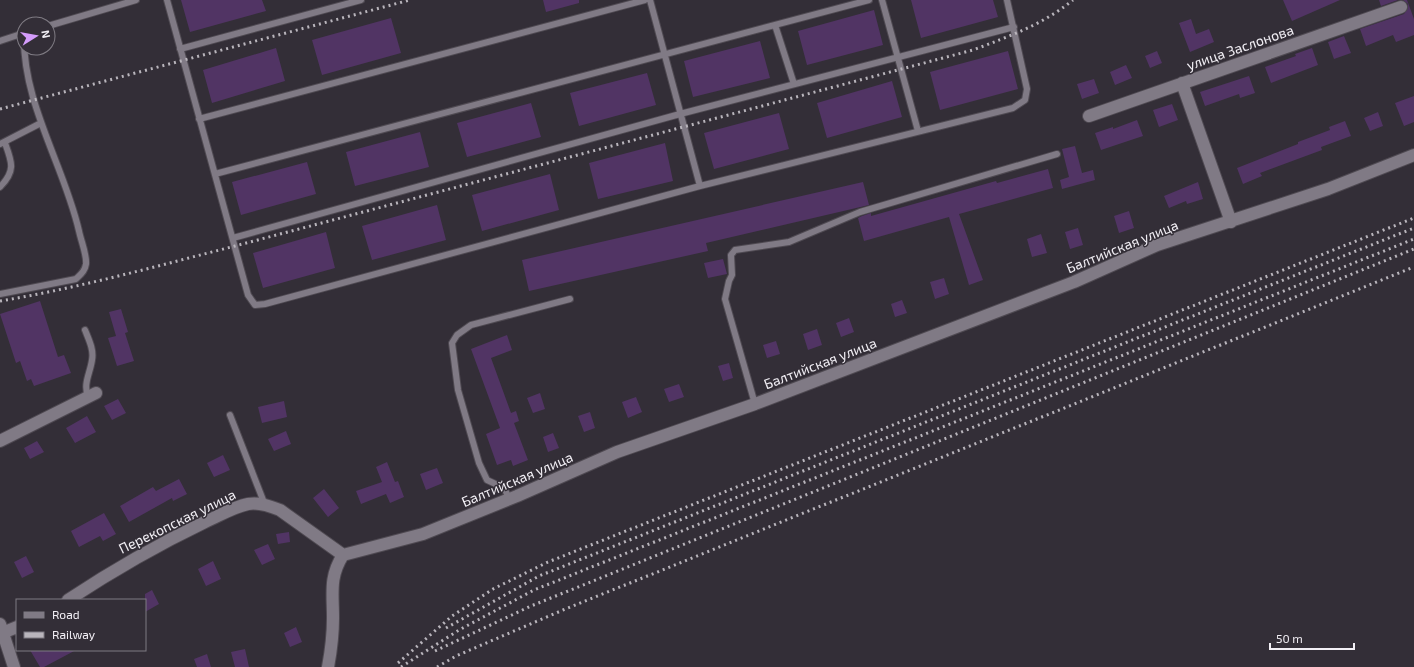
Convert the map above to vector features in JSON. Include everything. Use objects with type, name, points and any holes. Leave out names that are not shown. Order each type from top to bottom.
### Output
[{"type":"street","name":"улица Заслонова","points":[[1089,116],[1401,7]]},
{"type":"street","points":[[1182,83],[1231,222]]},
{"type":"street","name":"Балтийская улица","points":[[343,555],[424,534],[510,500],[617,452],[756,404],[1074,282],[1158,245],[1328,189],[1414,155]]},
{"type":"street","points":[[0,441],[92,395]]},
{"type":"street","name":"Перекопская улица","points":[[70,599],[120,566],[186,531],[248,504],[280,510],[343,555]]},
{"type":"street","points":[[328,667],[333,637],[332,582],[337,564],[343,555]]},
{"type":"street","points":[[14,667],[1,630],[16,627]]},
{"type":"lane","points":[[56,24],[136,0]]},
{"type":"lane","points":[[167,0],[248,295],[255,305],[273,302],[700,186],[1013,108],[1025,100],[1027,89],[1007,0]]},
{"type":"lane","points":[[180,49],[361,0]]},
{"type":"lane","points":[[200,119],[645,0]]},
{"type":"lane","points":[[650,0],[700,186]]},
{"type":"lane","points":[[215,174],[869,0]]},
{"type":"lane","points":[[882,0],[918,131]]},
{"type":"lane","points":[[775,25],[794,84]]},
{"type":"lane","points":[[232,238],[680,114],[1014,26]]},
{"type":"lane","points":[[0,41],[24,33],[26,71],[41,123],[75,215],[86,263],[83,272],[76,279],[0,294]]},
{"type":"lane","points":[[0,187],[12,170],[11,158],[2,143],[41,123]]},
{"type":"lane","points":[[756,404],[725,299],[732,275],[731,255],[735,250],[789,242],[860,212],[1057,154]]},
{"type":"lane","points":[[510,500],[504,488],[487,480],[479,463],[458,390],[452,343],[457,335],[471,325],[570,299]]},
{"type":"lane","points":[[86,330],[92,348],[93,359],[86,382],[92,395]]},
{"type":"lane","points":[[230,415],[265,506]]},
{"type":"building","points":[[181,0],[262,0],[266,11],[190,32]]},
{"type":"building","points":[[543,0],[579,0],[579,3],[546,12]]},
{"type":"building","points":[[911,0],[993,0],[998,17],[921,38]]},
{"type":"building","points":[[1283,0],[1340,0],[1292,21]]},
{"type":"building","points":[[1379,0],[1398,0],[1381,6]]},
{"type":"building","points":[[1403,0],[1407,0],[1414,19],[1414,35],[1396,42],[1393,35],[1366,46],[1360,29],[1404,14],[1408,8],[1408,4]]},
{"type":"building","points":[[874,10],[883,45],[807,65],[798,31]]},
{"type":"building","points":[[391,18],[401,53],[322,75],[312,40]]},
{"type":"building","points":[[1191,19],[1196,34],[1209,29],[1214,42],[1190,52],[1179,23]]},
{"type":"building","points":[[1344,36],[1351,53],[1334,59],[1328,42]]},
{"type":"building","points":[[760,41],[770,78],[693,97],[684,61]]},
{"type":"building","points":[[276,48],[285,81],[212,103],[203,70]]},
{"type":"building","points":[[1312,48],[1318,65],[1271,83],[1265,67],[1296,56],[1295,54]]},
{"type":"building","points":[[1008,51],[1018,89],[940,110],[930,72]]},
{"type":"building","points":[[1157,51],[1162,63],[1150,68],[1145,56]]},
{"type":"building","points":[[1126,65],[1132,78],[1115,85],[1110,72]]},
{"type":"building","points":[[647,73],[656,105],[579,126],[570,93]]},
{"type":"building","points":[[1249,76],[1255,93],[1240,98],[1239,94],[1205,106],[1200,92]]},
{"type":"building","points":[[1094,79],[1099,93],[1082,99],[1077,84]]},
{"type":"building","points":[[892,81],[902,117],[827,138],[817,103]]},
{"type":"building","points":[[1414,96],[1414,122],[1404,126],[1395,103]]},
{"type":"building","points":[[531,103],[541,137],[467,157],[457,123]]},
{"type":"building","points":[[1172,104],[1178,120],[1159,127],[1153,110]]},
{"type":"building","points":[[1378,112],[1383,126],[1370,131],[1364,118]]},
{"type":"building","points":[[779,113],[789,149],[714,169],[704,133]]},
{"type":"building","points":[[1137,120],[1143,136],[1101,150],[1095,133],[1113,127],[1113,129]]},
{"type":"building","points":[[1345,121],[1351,136],[1321,147],[1322,150],[1260,173],[1262,176],[1243,184],[1237,168],[1298,144],[1298,142],[1330,130],[1329,127]]},
{"type":"building","points":[[420,132],[429,167],[355,186],[346,152]]},
{"type":"building","points":[[665,143],[673,181],[598,199],[589,163]]},
{"type":"building","points":[[1075,146],[1082,173],[1093,170],[1095,180],[1062,189],[1060,180],[1069,177],[1062,149]]},
{"type":"building","points":[[307,162],[316,194],[241,215],[232,182]]},
{"type":"building","points":[[1048,169],[1053,188],[959,214],[983,280],[969,285],[949,217],[864,241],[858,218],[862,216],[871,213],[871,216],[996,181],[997,183]]},
{"type":"building","points":[[550,174],[559,210],[482,231],[472,195]]},
{"type":"building","points":[[863,182],[869,205],[706,243],[708,251],[529,291],[522,260]]},
{"type":"building","points":[[1198,182],[1203,199],[1187,204],[1186,201],[1169,208],[1164,196]]},
{"type":"building","points":[[437,205],[446,240],[372,260],[362,226]]},
{"type":"building","points":[[1129,211],[1134,228],[1119,233],[1114,216]]},
{"type":"building","points":[[1078,228],[1083,245],[1070,249],[1065,232]]},
{"type":"building","points":[[326,232],[335,268],[263,288],[253,253]]},
{"type":"building","points":[[1041,234],[1047,253],[1032,257],[1027,239]]},
{"type":"building","points":[[723,259],[727,274],[708,278],[704,263]]},
{"type":"building","points":[[944,278],[949,294],[935,299],[930,282]]},
{"type":"building","points":[[902,300],[907,313],[895,317],[891,304]]},
{"type":"building","points":[[40,301],[58,357],[64,355],[71,373],[34,386],[31,379],[27,381],[20,361],[16,363],[0,314]]},
{"type":"building","points":[[121,309],[128,332],[125,333],[134,361],[117,366],[108,338],[116,336],[109,312]]},
{"type":"building","points":[[849,318],[854,332],[841,337],[836,323]]},
{"type":"building","points":[[817,329],[822,345],[808,350],[803,334]]},
{"type":"building","points":[[507,335],[512,350],[491,358],[511,413],[516,411],[519,421],[514,423],[528,460],[513,466],[511,460],[497,465],[486,434],[500,428],[471,349]]},
{"type":"building","points":[[776,341],[780,354],[767,358],[763,345]]},
{"type":"building","points":[[729,363],[733,378],[723,381],[718,366]]},
{"type":"building","points":[[679,384],[684,397],[669,402],[664,389]]},
{"type":"building","points":[[540,393],[545,409],[533,413],[527,398]]},
{"type":"building","points":[[636,397],[642,412],[628,418],[622,402]]},
{"type":"building","points":[[118,399],[126,413],[112,420],[104,406]]},
{"type":"building","points":[[284,401],[287,417],[262,423],[258,407]]},
{"type":"building","points":[[590,412],[595,428],[584,432],[578,416]]},
{"type":"building","points":[[87,416],[96,432],[75,443],[66,428]]},
{"type":"building","points":[[286,431],[291,444],[274,451],[268,439]]},
{"type":"building","points":[[553,433],[559,448],[548,452],[543,437]]},
{"type":"building","points":[[37,441],[44,452],[30,459],[24,448]]},
{"type":"building","points":[[223,455],[230,470],[214,477],[207,463]]},
{"type":"building","points":[[387,462],[395,482],[398,481],[404,497],[390,503],[386,494],[361,504],[356,491],[382,482],[376,467]]},
{"type":"building","points":[[437,468],[443,483],[426,490],[420,474]]},
{"type":"building","points":[[179,479],[187,494],[173,501],[172,498],[129,522],[120,506],[153,487],[156,491]]},
{"type":"building","points":[[324,489],[339,508],[328,517],[313,498]]},
{"type":"building","points":[[104,513],[116,534],[103,541],[100,536],[79,547],[71,531]]},
{"type":"building","points":[[289,532],[290,542],[278,544],[276,534]]},
{"type":"building","points":[[268,544],[275,559],[262,565],[254,550]]},
{"type":"building","points":[[26,556],[34,572],[22,578],[14,562]]},
{"type":"building","points":[[213,561],[221,579],[206,586],[198,569]]},
{"type":"building","points":[[152,590],[159,604],[146,611],[146,599],[145,594]]},
{"type":"building","points":[[296,627],[302,642],[290,647],[284,633]]},
{"type":"building","points":[[245,649],[249,667],[235,667],[231,652]]},
{"type":"building","points":[[31,651],[74,651],[44,667],[40,667]]},
{"type":"building","points":[[207,654],[211,667],[197,667],[194,659]]},
{"type":"railway","points":[[0,109],[410,0]]},
{"type":"railway","points":[[0,301],[59,290],[147,269],[973,50],[1013,35],[1050,16],[1073,0]]},
{"type":"railway","points":[[398,663],[452,616],[493,589],[548,562],[1414,218]]},
{"type":"railway","points":[[446,628],[539,576],[1414,228]]},
{"type":"railway","points":[[401,667],[459,630],[534,590],[1414,239]]},
{"type":"railway","points":[[435,651],[531,606],[1414,249]]},
{"type":"railway","points":[[437,667],[456,656],[563,610],[1414,267]]}]
